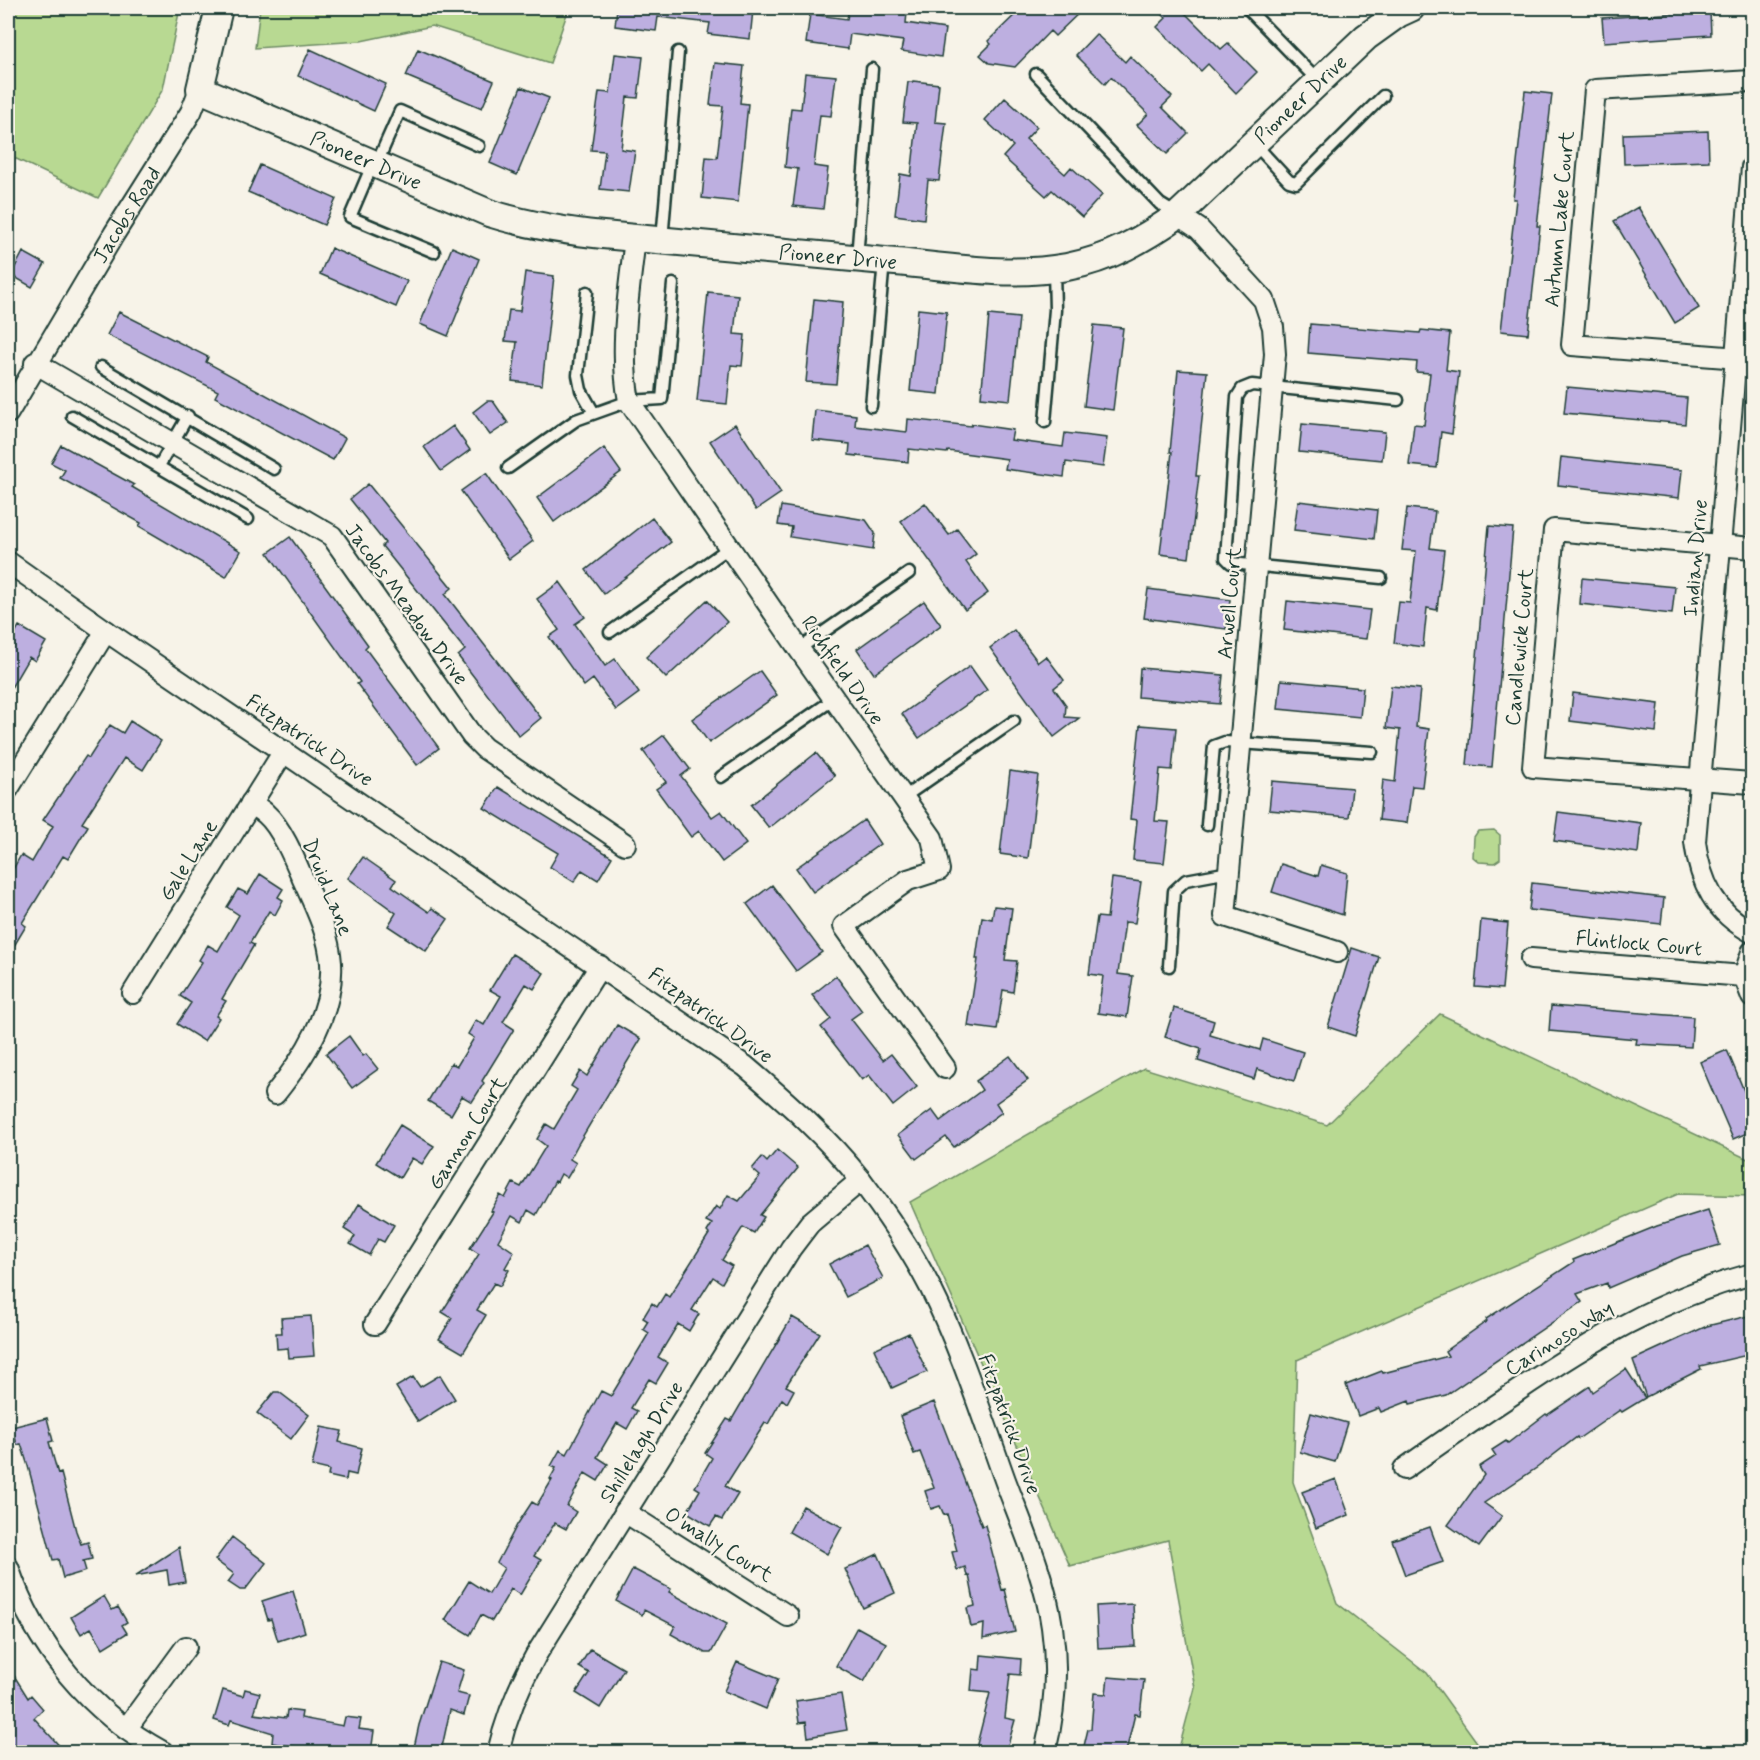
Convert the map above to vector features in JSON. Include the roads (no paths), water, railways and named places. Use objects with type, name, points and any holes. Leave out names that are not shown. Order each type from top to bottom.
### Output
[{"type":"street","name":"Jacobs Road","points":[[8,413],[35,363],[191,112],[200,89],[219,8]]},
{"type":"street","name":"Pioneer Drive","points":[[200,89],[479,208],[520,222],[562,231],[1008,271],[1054,269],[1090,262],[1118,251],[1146,237],[1178,215],[1366,37],[1398,14],[1411,8]]},
{"type":"street","name":"Autumn Lake Court","points":[[1744,359],[1572,345],[1595,90],[1752,81]]},
{"type":"street","name":"Indian Drive","points":[[1752,167],[1744,359],[1720,545],[1695,842],[1698,865],[1706,886],[1720,908],[1738,925],[1752,932]]},
{"type":"street","name":"Arwell Court","points":[[1178,215],[1199,229],[1264,300],[1273,327],[1275,354],[1225,916],[1337,952]]},
{"type":"street","name":"Richfield Drive","points":[[635,238],[624,356],[624,377],[629,402],[932,838],[939,870],[908,880],[844,926],[945,1068]]},
{"type":"street","name":"Jacobs Meadow Drive","points":[[35,363],[332,536],[472,736],[484,748],[625,844]]},
{"type":"street","name":"Candlewick Court","points":[[1700,780],[1533,767],[1554,530],[1720,545]]},
{"type":"street","points":[[1720,545],[1752,548]]},
{"type":"street","name":"Fitzpatrick Drive","points":[[8,562],[745,1066],[807,1121],[861,1180],[904,1243],[929,1285],[953,1337],[1032,1552],[1046,1596],[1055,1656],[1055,1692],[1051,1728],[1045,1752]]},
{"type":"street","points":[[8,789],[106,631]]},
{"type":"street","name":"Gale Lane","points":[[133,993],[284,751]]},
{"type":"street","points":[[1700,780],[1752,783]]},
{"type":"street","name":"Druid Lane","points":[[251,803],[266,813],[274,824],[300,872],[325,934],[331,962],[326,1006],[304,1054],[275,1094]]},
{"type":"street","points":[[1752,952],[1744,976],[1752,997]]},
{"type":"street","name":"Flintlock Court","points":[[1530,959],[1744,976]]},
{"type":"street","name":"Gannon Court","points":[[375,1324],[600,966]]},
{"type":"street","name":"Shillelagh Drive","points":[[498,1752],[508,1716],[525,1674],[791,1248],[810,1223],[861,1180]]},
{"type":"street","name":"Carinoso Way","points":[[1404,1469],[1577,1350],[1625,1323],[1677,1300],[1752,1275]]},
{"type":"street","name":"O'mally Court","points":[[625,1512],[788,1616]]},
{"type":"street","points":[[8,1567],[31,1623],[87,1697],[126,1729],[163,1752]]},
{"type":"street","points":[[126,1729],[186,1647]]},
{"type":"lane","points":[[1247,8],[1318,81]]},
{"type":"lane","points":[[662,241],[678,52]]},
{"type":"lane","points":[[857,258],[872,69]]},
{"type":"lane","points":[[1036,74],[1160,204],[1178,215]]},
{"type":"lane","points":[[1254,143],[1289,182],[1296,183],[1383,96]]},
{"type":"lane","points":[[434,252],[350,217],[400,111],[479,146]]},
{"type":"lane","points":[[871,406],[884,261]]},
{"type":"lane","points":[[1045,422],[1055,310],[1054,269]]},
{"type":"lane","points":[[508,468],[576,420],[629,402],[662,399],[673,284]]},
{"type":"lane","points":[[587,292],[578,375],[581,390],[594,413]]},
{"type":"lane","points":[[101,367],[274,469]]},
{"type":"lane","points":[[1381,578],[1231,563],[1226,558],[1237,397],[1242,389],[1252,386],[1398,400]]},
{"type":"lane","points":[[72,416],[248,519]]},
{"type":"lane","points":[[159,466],[188,417]]},
{"type":"lane","points":[[610,632],[730,547]]},
{"type":"lane","points":[[799,649],[909,573]]},
{"type":"lane","points":[[721,777],[834,699]]},
{"type":"lane","points":[[904,797],[1014,721]]},
{"type":"lane","points":[[1207,825],[1215,746],[1225,742],[1372,752]]},
{"type":"lane","points":[[1169,966],[1174,891],[1186,880],[1229,872]]}]
